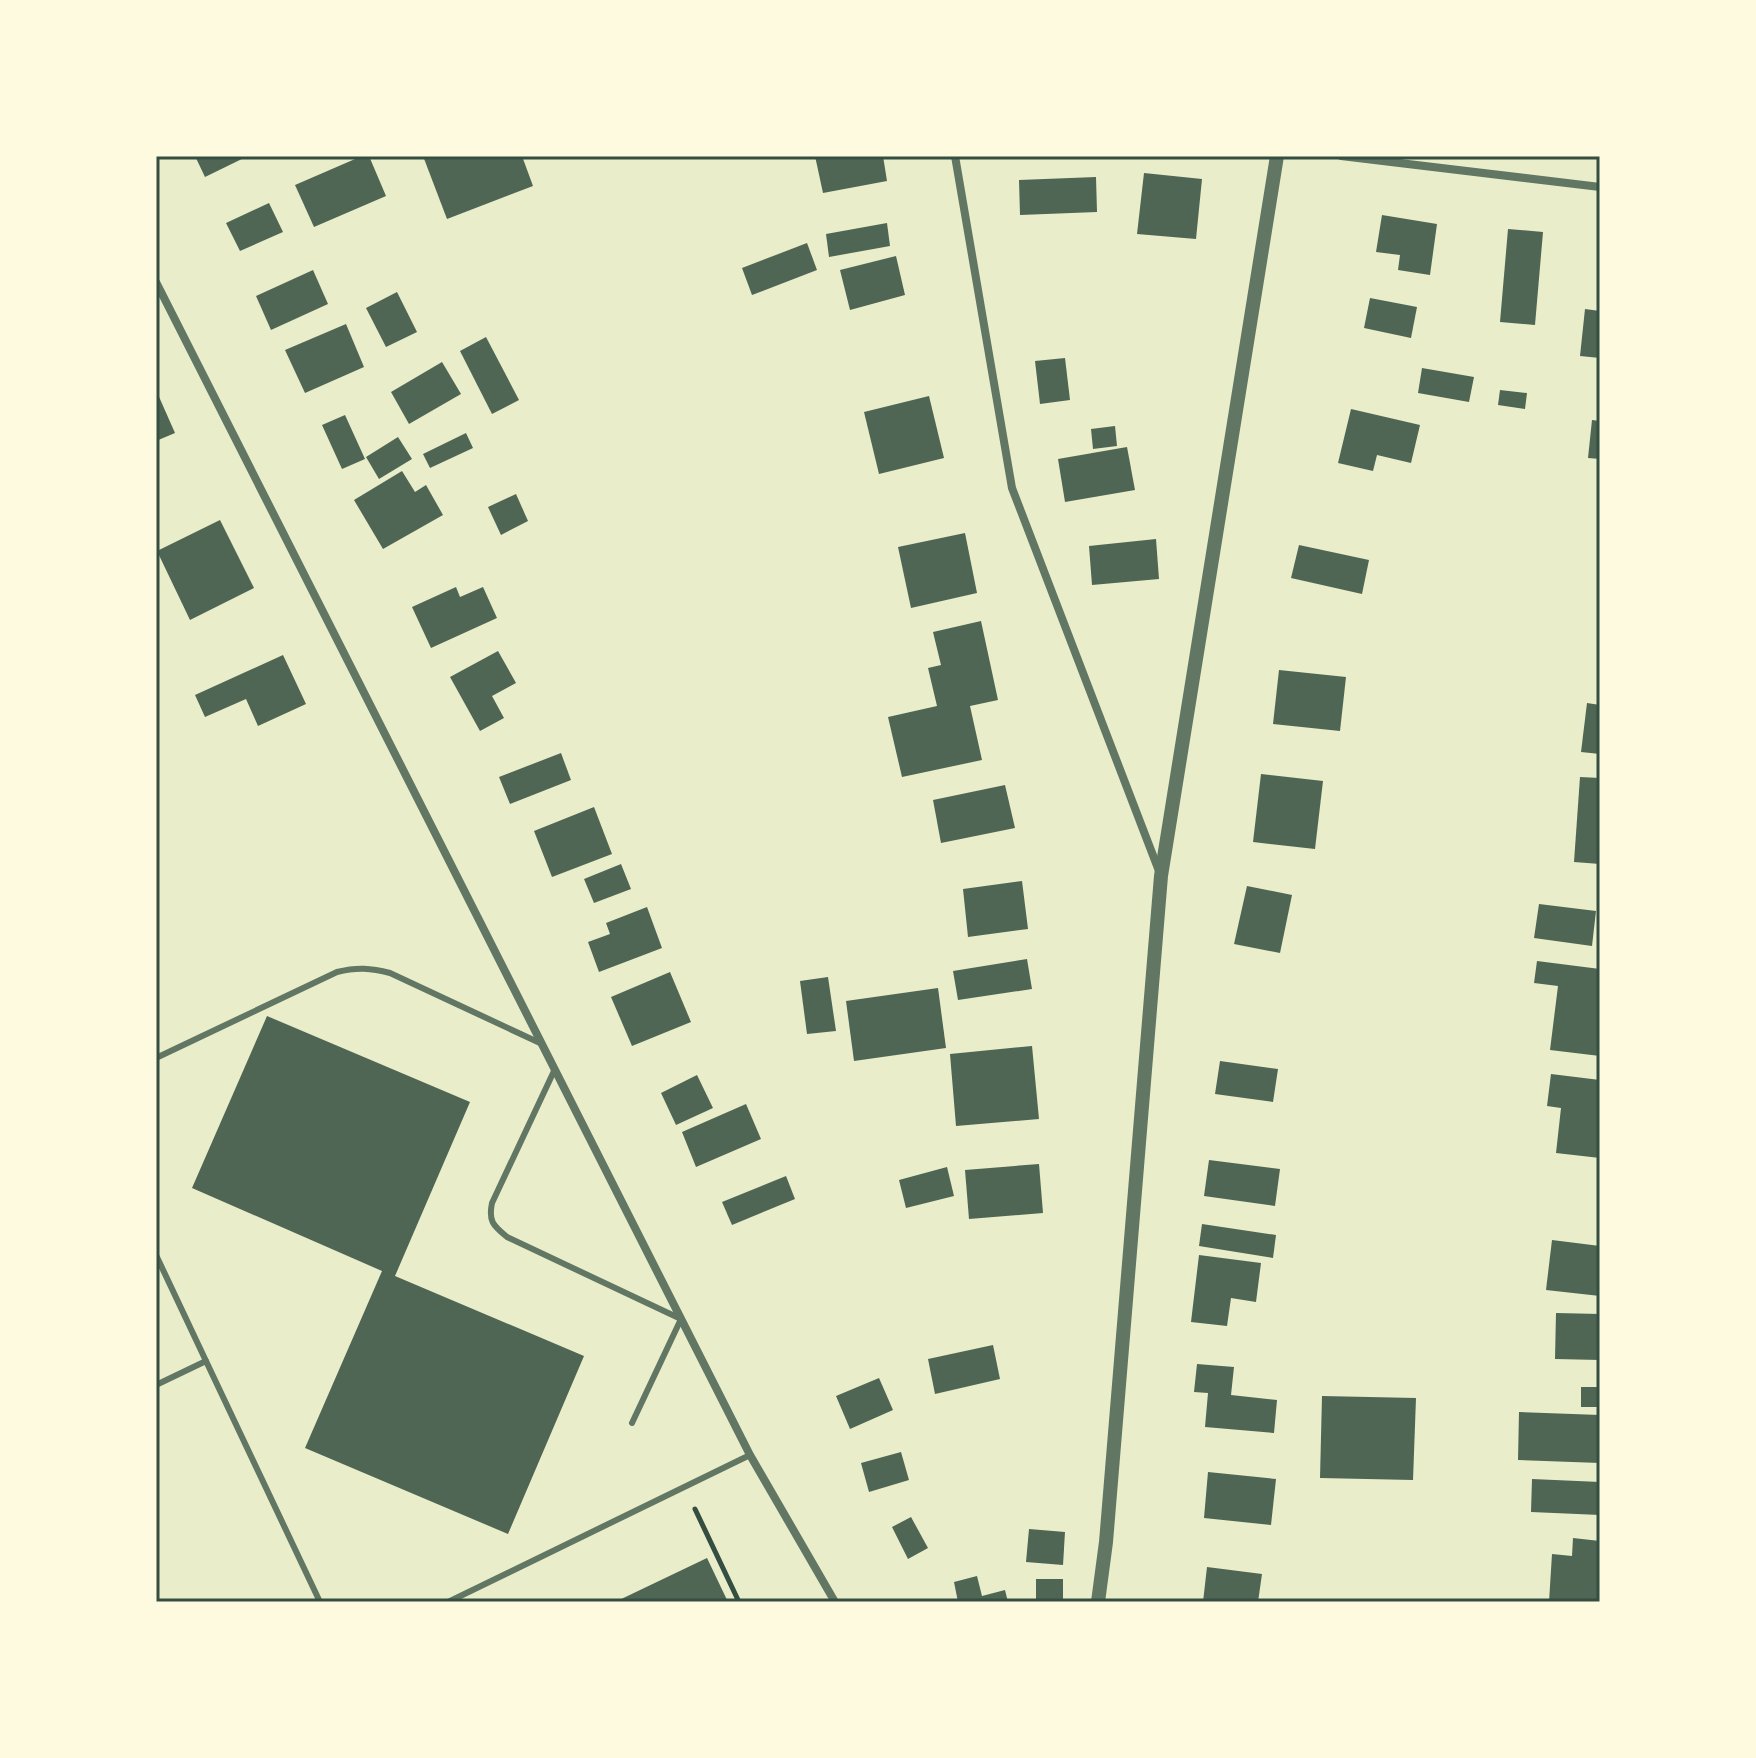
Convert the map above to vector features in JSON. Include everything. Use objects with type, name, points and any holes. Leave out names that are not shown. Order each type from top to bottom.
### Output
[{"type":"street","points":[[955,156],[1012,488],[1161,876]]},
{"type":"street","points":[[1098,1602],[1106,1542],[1161,876],[1277,156]]},
{"type":"street","points":[[1341,156],[1600,187]]},
{"type":"street","points":[[156,282],[750,1455],[835,1602]]},
{"type":"lane","points":[[156,1058],[337,972],[368,967],[390,973],[540,1043]]},
{"type":"lane","points":[[554,1071],[490,1213],[494,1225],[507,1237],[681,1319],[632,1423]]},
{"type":"lane","points":[[156,1255],[320,1602]]},
{"type":"lane","points":[[156,1385],[206,1361]]},
{"type":"lane","points":[[448,1602],[750,1455]]},
{"type":"path","points":[[684,1486],[739,1602]]},
{"type":"building","points":[[195,156],[248,156],[205,177]]},
{"type":"building","points":[[362,156],[369,156],[386,196],[314,227],[295,185]]},
{"type":"building","points":[[423,156],[522,156],[533,186],[447,219]]},
{"type":"building","points":[[815,156],[883,156],[887,181],[823,193]]},
{"type":"building","points":[[1144,173],[1202,179],[1196,239],[1137,234]]},
{"type":"building","points":[[1096,177],[1097,212],[1020,215],[1019,180]]},
{"type":"building","points":[[269,203],[283,232],[240,251],[226,223]]},
{"type":"building","points":[[1382,215],[1437,224],[1430,275],[1398,270],[1400,255],[1376,252]]},
{"type":"building","points":[[887,223],[890,246],[829,257],[826,234]]},
{"type":"building","points":[[1508,229],[1543,232],[1535,325],[1500,322]]},
{"type":"building","points":[[807,243],[817,270],[752,295],[742,268]]},
{"type":"building","points":[[896,256],[905,295],[850,310],[840,270]]},
{"type":"building","points":[[313,270],[328,304],[271,330],[256,296]]},
{"type":"building","points":[[397,292],[417,332],[386,347],[366,308]]},
{"type":"building","points":[[1370,298],[1417,307],[1411,338],[1364,328]]},
{"type":"building","points":[[1585,309],[1600,311],[1600,358],[1580,356]]},
{"type":"building","points":[[346,324],[364,367],[305,393],[285,350]]},
{"type":"building","points":[[486,337],[519,400],[492,414],[460,351]]},
{"type":"building","points":[[1065,358],[1070,400],[1040,404],[1035,361]]},
{"type":"building","points":[[442,362],[461,394],[409,424],[391,392]]},
{"type":"building","points":[[1422,368],[1474,377],[1469,402],[1418,393]]},
{"type":"building","points":[[156,390],[175,433],[156,441]]},
{"type":"building","points":[[1500,390],[1527,393],[1525,409],[1498,405]]},
{"type":"building","points":[[929,396],[944,458],[879,474],[864,412]]},
{"type":"building","points":[[1351,409],[1420,425],[1411,463],[1377,455],[1373,471],[1338,463]]},
{"type":"building","points":[[345,415],[365,459],[342,469],[322,425]]},
{"type":"building","points":[[1592,420],[1600,421],[1600,459],[1588,458]]},
{"type":"building","points":[[1115,426],[1117,446],[1093,449],[1091,429]]},
{"type":"building","points":[[466,433],[473,448],[430,468],[423,454]]},
{"type":"building","points":[[398,437],[412,459],[379,479],[366,457]]},
{"type":"building","points":[[1127,447],[1135,490],[1065,502],[1058,459]]},
{"type":"building","points":[[402,471],[415,492],[426,485],[443,515],[383,549],[354,500]]},
{"type":"building","points":[[516,494],[528,521],[501,535],[488,507]]},
{"type":"building","points":[[220,520],[254,588],[190,620],[157,551]]},
{"type":"building","points":[[965,533],[977,593],[911,608],[898,547]]},
{"type":"building","points":[[1156,539],[1159,579],[1092,585],[1089,546]]},
{"type":"building","points":[[1299,545],[1369,560],[1362,594],[1291,578]]},
{"type":"building","points":[[456,587],[460,597],[483,587],[497,618],[431,648],[412,607]]},
{"type":"building","points":[[981,621],[998,700],[970,706],[982,760],[902,777],[888,717],[937,706],[928,668],[941,665],[933,632]]},
{"type":"building","points":[[498,651],[516,683],[492,696],[504,718],[480,731],[450,677]]},
{"type":"building","points":[[283,655],[306,704],[258,726],[246,699],[205,717],[195,695]]},
{"type":"building","points":[[1279,670],[1346,677],[1340,731],[1273,724]]},
{"type":"building","points":[[1587,703],[1600,705],[1600,754],[1581,752]]},
{"type":"building","points":[[561,753],[571,780],[510,804],[499,777]]},
{"type":"building","points":[[1261,774],[1323,781],[1315,849],[1253,842]]},
{"type":"building","points":[[1580,777],[1600,778],[1600,864],[1574,862]]},
{"type":"building","points":[[1005,785],[1015,828],[941,843],[933,800]]},
{"type":"building","points":[[594,807],[612,854],[552,877],[534,831]]},
{"type":"building","points":[[621,864],[631,889],[594,903],[584,879]]},
{"type":"building","points":[[1022,881],[1028,929],[968,937],[963,889]]},
{"type":"building","points":[[1247,886],[1292,895],[1280,953],[1234,944]]},
{"type":"building","points":[[1539,904],[1596,911],[1592,946],[1534,938]]},
{"type":"building","points":[[647,907],[662,948],[599,972],[588,942],[610,934],[606,923]]},
{"type":"building","points":[[1027,959],[1032,989],[958,1000],[953,971]]},
{"type":"building","points":[[1537,961],[1600,969],[1600,1056],[1550,1050],[1558,986],[1534,983]]},
{"type":"building","points":[[670,972],[691,1022],[632,1046],[611,997]]},
{"type":"building","points":[[828,977],[836,1031],[807,1034],[800,981]]},
{"type":"building","points":[[938,988],[946,1048],[854,1061],[846,1001]]},
{"type":"building","points":[[267,1016],[470,1102],[395,1276],[584,1356],[508,1534],[305,1448],[382,1271],[192,1188]]},
{"type":"building","points":[[1032,1046],[1039,1119],[956,1126],[950,1054]]},
{"type":"building","points":[[1220,1061],[1278,1069],[1273,1102],[1215,1094]]},
{"type":"building","points":[[1551,1074],[1600,1080],[1600,1158],[1556,1153],[1561,1108],[1547,1106]]},
{"type":"building","points":[[697,1075],[713,1108],[676,1125],[661,1093]]},
{"type":"building","points":[[746,1104],[761,1139],[696,1167],[682,1132]]},
{"type":"building","points":[[1209,1160],[1280,1169],[1275,1206],[1204,1196]]},
{"type":"building","points":[[1039,1164],[1043,1213],[969,1219],[965,1170]]},
{"type":"building","points":[[947,1167],[954,1196],[906,1208],[899,1180]]},
{"type":"building","points":[[786,1176],[795,1199],[732,1225],[722,1202]]},
{"type":"building","points":[[1202,1224],[1276,1235],[1273,1258],[1199,1246]]},
{"type":"building","points":[[1552,1240],[1600,1246],[1600,1296],[1546,1290]]},
{"type":"building","points":[[1199,1255],[1261,1263],[1256,1302],[1231,1298],[1227,1326],[1191,1322]]},
{"type":"building","points":[[1556,1313],[1600,1314],[1600,1360],[1555,1359]]},
{"type":"building","points":[[993,1345],[1000,1379],[935,1394],[928,1359]]},
{"type":"building","points":[[1197,1364],[1234,1367],[1231,1395],[1277,1400],[1274,1433],[1205,1427],[1208,1393],[1194,1392]]},
{"type":"building","points":[[879,1378],[893,1410],[850,1429],[836,1396]]},
{"type":"building","points":[[1581,1387],[1600,1387],[1600,1407],[1581,1407]]},
{"type":"building","points":[[1322,1396],[1416,1398],[1413,1480],[1320,1478]]},
{"type":"building","points":[[1519,1412],[1600,1415],[1600,1463],[1518,1460]]},
{"type":"building","points":[[901,1452],[909,1480],[869,1492],[861,1463]]},
{"type":"building","points":[[1208,1472],[1276,1479],[1271,1525],[1204,1518]]},
{"type":"building","points":[[1532,1479],[1600,1482],[1600,1515],[1531,1512]]},
{"type":"building","points":[[911,1517],[928,1548],[908,1559],[892,1527]]},
{"type":"building","points":[[1029,1529],[1065,1532],[1063,1565],[1026,1562]]},
{"type":"building","points":[[1573,1538],[1600,1541],[1600,1602],[1549,1602],[1552,1554],[1572,1556]]},
{"type":"building","points":[[707,1558],[728,1602],[615,1602]]},
{"type":"building","points":[[1207,1567],[1262,1574],[1258,1602],[1203,1602]]},
{"type":"building","points":[[977,1576],[982,1596],[1005,1590],[1008,1602],[958,1602],[954,1582]]},
{"type":"building","points":[[1036,1579],[1063,1579],[1063,1602],[1036,1602]]}]
